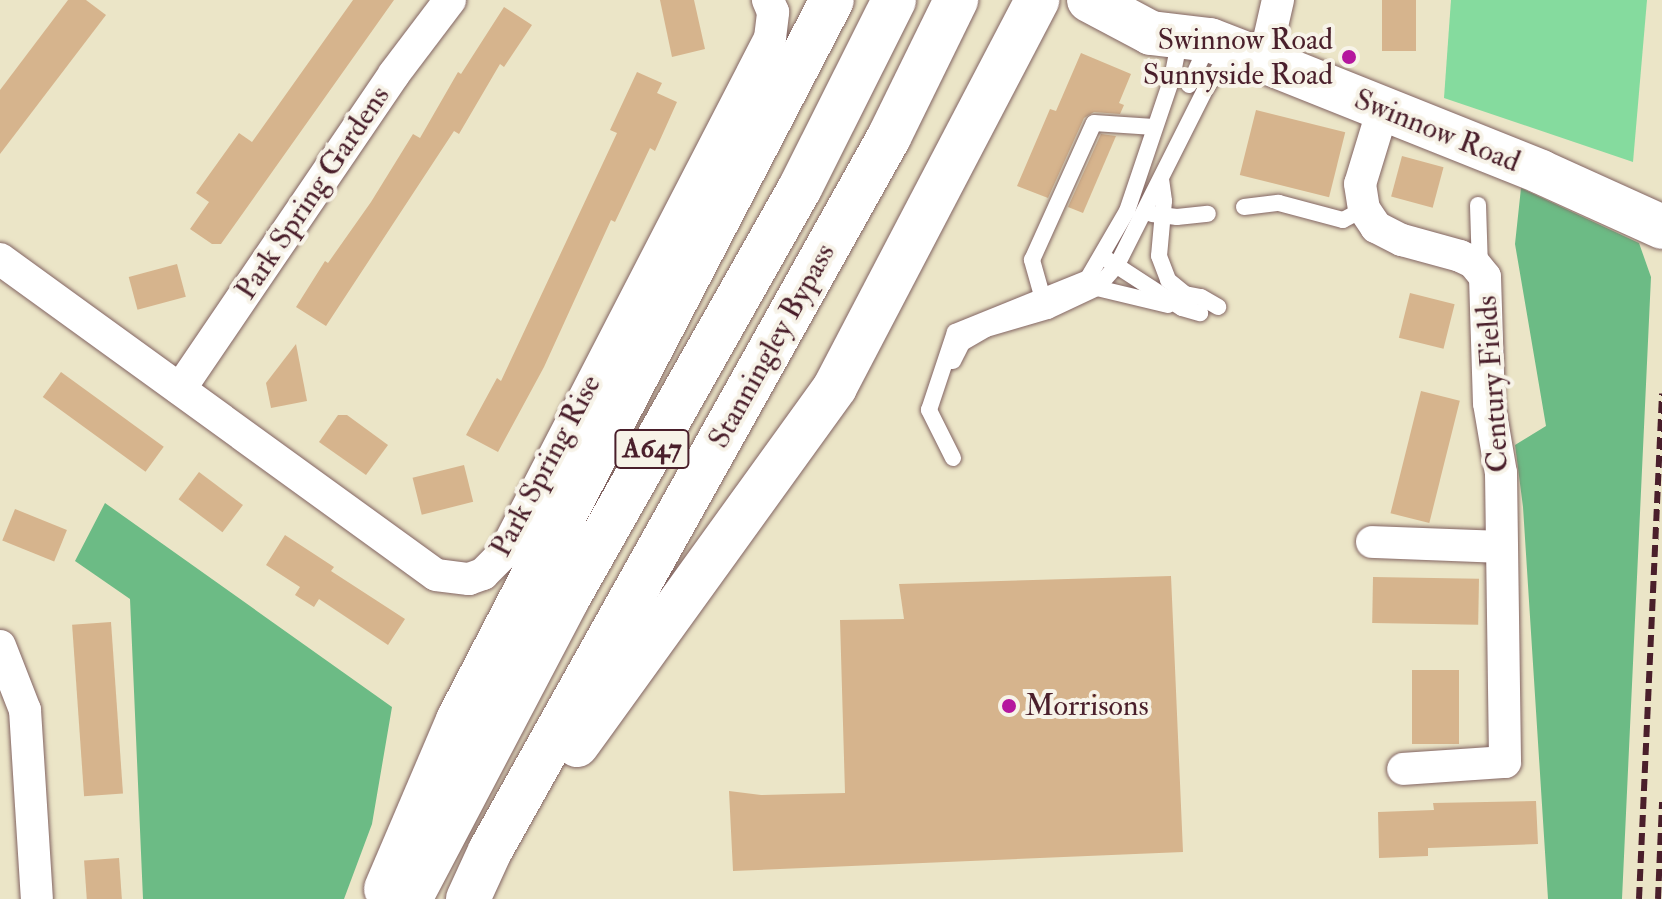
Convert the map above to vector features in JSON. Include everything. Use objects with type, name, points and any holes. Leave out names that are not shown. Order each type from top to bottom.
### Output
[{"type":"main road","name":"A647","points":[[383,899],[458,720],[832,0]]},
{"type":"main road","name":"Stanningley Bypass","points":[[410,899],[568,598],[800,188],[894,0]]},
{"type":"main road","name":"Stanningley Bypass","points":[[468,899],[490,851],[889,137],[956,0]]},
{"type":"main road","name":"A647","points":[[490,851],[574,749],[835,387],[1037,0]]},
{"type":"main road","name":"Swinnow Road","points":[[1089,0],[1151,33],[1209,37],[1541,172],[1662,227]]},
{"type":"street","name":"Park Spring Gardens","points":[[180,389],[394,74],[450,0]]},
{"type":"street","name":"Park Spring Rise","points":[[0,259],[436,575],[459,579],[483,574],[504,553],[770,38],[773,12],[768,0]]},
{"type":"street","points":[[1209,37],[1278,0]]},
{"type":"street","points":[[1364,209],[1360,184],[1383,109]]},
{"type":"street","name":"Century Fields","points":[[1364,209],[1376,227],[1402,240],[1460,256],[1480,268],[1485,277],[1489,403],[1501,473],[1505,762],[1403,769]]},
{"type":"street","points":[[1372,542],[1500,547]]},
{"type":"street","points":[[0,646],[25,710],[37,899]]},
{"type":"lane","points":[[1189,85],[1209,37]]},
{"type":"lane","points":[[1097,288],[1172,78],[1209,37]]},
{"type":"lane","points":[[1209,37],[1205,90],[1161,179],[1153,214],[1159,256],[1168,280],[1185,294],[1201,297],[1218,307]]},
{"type":"lane","points":[[1043,299],[1032,260],[1094,123],[1154,127]]},
{"type":"lane","points":[[1244,207],[1279,203],[1343,220],[1364,209]]},
{"type":"lane","points":[[1478,205],[1480,268]]},
{"type":"lane","points":[[1127,211],[1208,214]]},
{"type":"lane","points":[[953,458],[929,410],[955,332],[1043,299],[1088,278],[1109,261],[1153,214]]},
{"type":"lane","points":[[1109,261],[1182,308]]},
{"type":"lane","points":[[929,410],[962,343],[986,329],[1059,306],[1097,288],[1200,313]]},
{"type":"lane","points":[[1043,299],[1059,306]]},
{"type":"green space","points":[[1451,0],[1647,0],[1633,162],[1444,98]]},
{"type":"green space","points":[[1521,188],[1639,243],[1651,277],[1622,899],[1548,899],[1523,507],[1515,445],[1546,426],[1515,244]]},
{"type":"green space","points":[[105,503],[392,707],[372,824],[344,899],[143,899],[130,599],[75,561]]},
{"type":"building","points":[[68,0],[86,0],[106,15],[0,154],[0,90]]},
{"type":"building","points":[[353,0],[394,0],[221,244],[212,244],[190,229],[209,202],[196,193],[239,133],[252,142]]},
{"type":"building","points":[[660,0],[694,0],[705,49],[672,57]]},
{"type":"building","points":[[1382,0],[1416,0],[1416,51],[1382,51]]},
{"type":"building","points":[[504,7],[532,25],[504,67],[500,64],[459,134],[454,131],[326,326],[296,307],[325,261],[328,263],[371,202],[413,134],[420,138],[458,72],[461,74]]},
{"type":"building","points":[[1081,53],[1131,74],[1119,103],[1124,105],[1120,114],[1094,112],[1084,118],[1048,198],[1017,186],[1050,109],[1056,111]]},
{"type":"building","points":[[637,72],[662,83],[657,93],[677,102],[655,151],[650,148],[615,222],[611,220],[544,367],[498,452],[466,435],[497,378],[501,381],[617,133],[610,130]]},
{"type":"building","points":[[1256,110],[1345,132],[1329,197],[1240,175]]},
{"type":"building","points":[[1101,134],[1116,136],[1083,213],[1068,207]]},
{"type":"building","points":[[1402,156],[1444,167],[1433,208],[1391,197]]},
{"type":"building","points":[[177,264],[186,297],[138,310],[129,277]]},
{"type":"building","points":[[1410,293],[1455,304],[1444,349],[1399,338]]},
{"type":"building","points":[[296,344],[307,401],[271,408],[266,383]]},
{"type":"building","points":[[61,372],[164,447],[146,472],[43,397]]},
{"type":"building","points":[[1421,391],[1460,401],[1429,523],[1391,513]]},
{"type":"building","points":[[338,415],[347,415],[388,445],[366,475],[319,442]]},
{"type":"building","points":[[464,465],[473,502],[422,515],[413,478]]},
{"type":"building","points":[[199,472],[243,505],[222,532],[179,499]]},
{"type":"building","points":[[15,509],[67,530],[54,562],[2,541]]},
{"type":"building","points":[[285,535],[334,567],[331,571],[405,619],[388,645],[319,599],[314,607],[295,595],[300,587],[266,565]]},
{"type":"building","name":"Morrisons","points":[[1171,576],[1183,852],[733,871],[729,791],[761,795],[845,793],[840,620],[904,619],[899,584]]},
{"type":"building","points":[[1373,577],[1479,579],[1478,625],[1372,623]]},
{"type":"building","points":[[111,622],[123,794],[84,796],[72,625]]},
{"type":"building","points":[[1412,670],[1459,670],[1459,744],[1412,744]]},
{"type":"building","points":[[1536,801],[1538,844],[1428,848],[1428,856],[1379,858],[1378,812],[1434,810],[1433,803]]},
{"type":"building","points":[[119,858],[122,899],[87,899],[84,860]]},
{"type":"railway","points":[[1639,899],[1662,394]]},
{"type":"railway","points":[[1658,899],[1662,802]]},
{"type":"place","name":"Swinnow Road Sunnyside Road","points":[[1349,57]]},
{"type":"place","name":"Morrisons","points":[[1009,706]]}]
